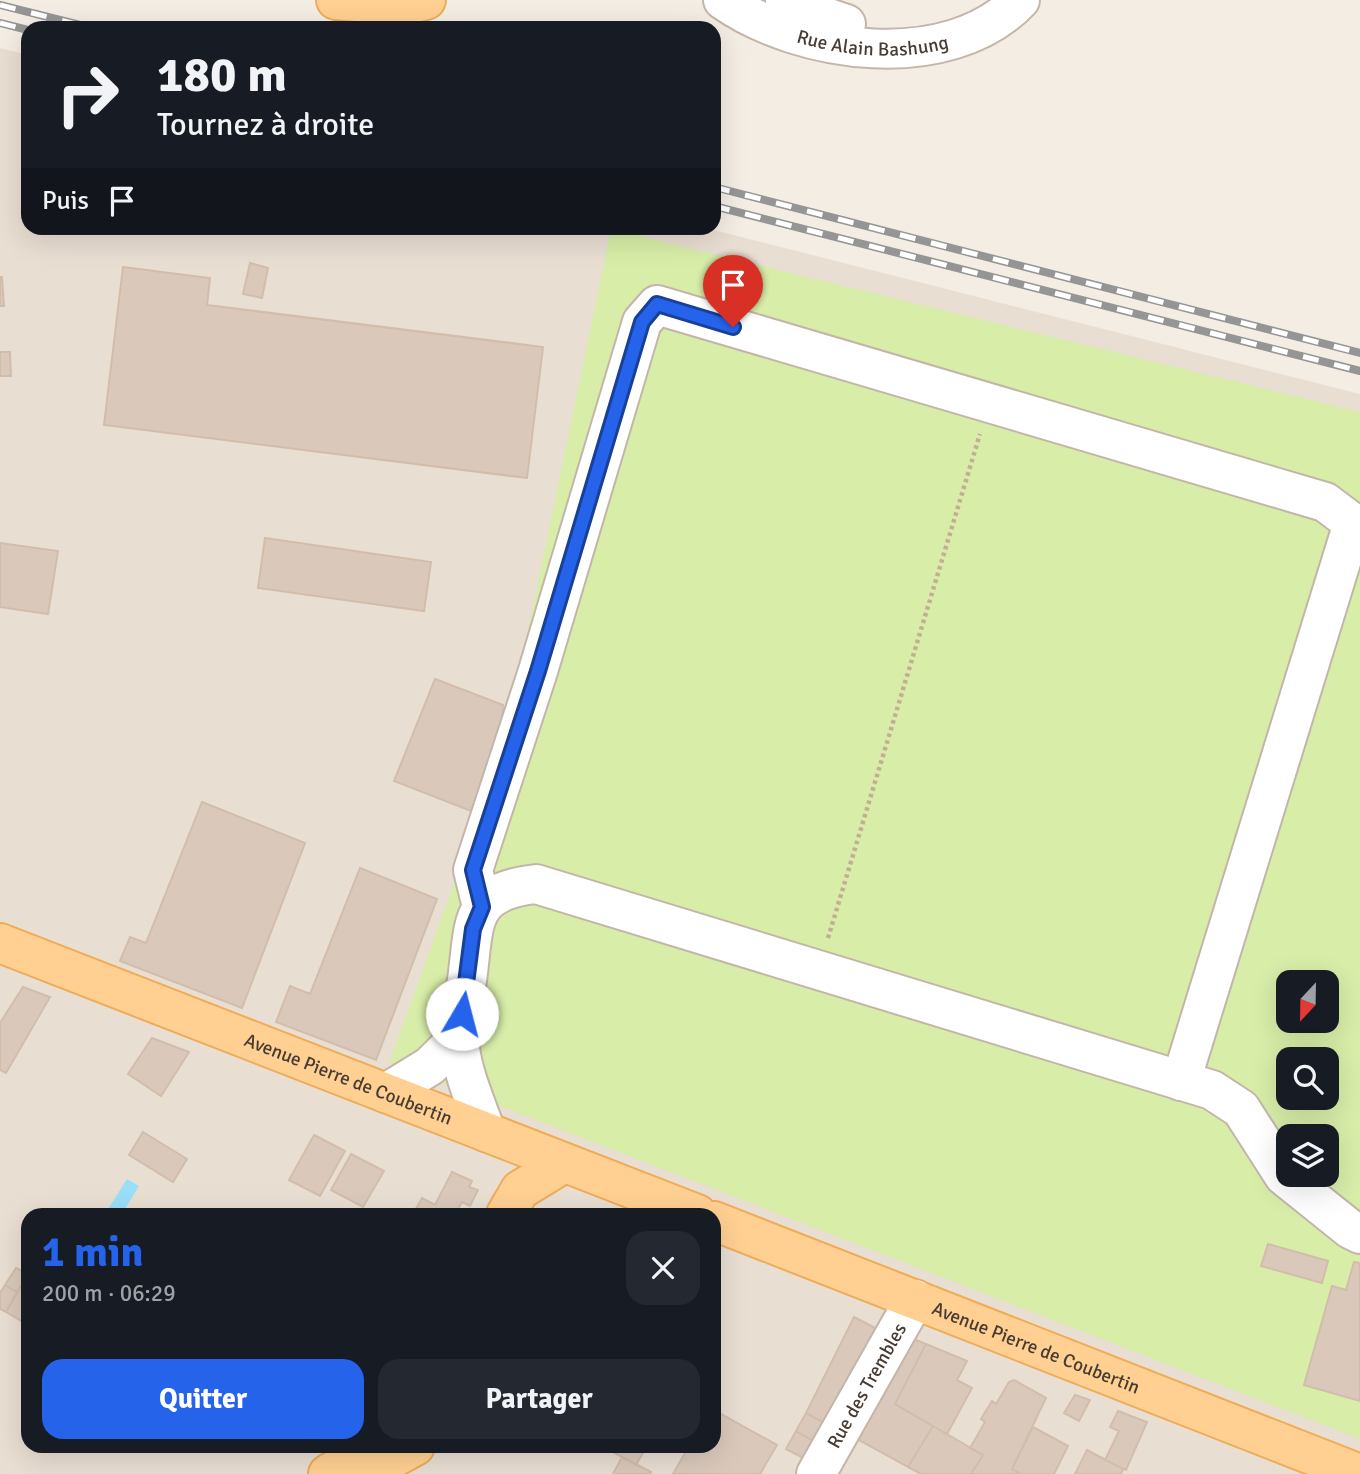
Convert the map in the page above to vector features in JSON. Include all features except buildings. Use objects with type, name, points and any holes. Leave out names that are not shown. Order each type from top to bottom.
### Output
[{"type":"main road","points":[[336,0],[402,6],[426,0]]},
{"type":"main road","name":"Avenue Pierre de Coubertin","points":[[0,943],[564,1163],[608,1197],[666,1208]]},
{"type":"main road","points":[[510,1208],[520,1190],[564,1163]]},
{"type":"main road","name":"Avenue Pierre de Coubertin","points":[[721,1224],[1360,1474]]},
{"type":"main road","points":[[328,1474],[362,1453]]},
{"type":"main road","points":[[364,1474],[402,1453]]},
{"type":"street","name":"Rue Alain Bashung","points":[[723,0],[744,15],[795,35],[833,45],[868,50],[928,46],[995,19],[1020,0]]},
{"type":"street","name":"Rue Alain Bashung","points":[[785,0],[799,8],[845,23],[886,28],[936,19],[983,0]]},
{"type":"street","points":[[482,907],[473,870],[538,671],[642,322],[657,304],[1325,502],[1357,524],[1181,1081]]},
{"type":"street","points":[[486,1132],[467,1080],[458,1038],[473,929],[482,907],[505,888],[536,884],[1212,1090],[1241,1109],[1284,1176],[1360,1234]]},
{"type":"street","points":[[386,1093],[430,1066],[458,1038]]},
{"type":"street","name":"Rue des Trembles","points":[[816,1474],[915,1298]]},
{"type":"path","points":[[818,971],[989,403]]},
{"type":"shaded area","points":[[0,48],[21,53],[21,235],[721,235],[721,232],[1360,394],[1360,1474],[0,1474]]},
{"type":"green space","points":[[610,235],[636,235],[1360,412],[1360,1439],[389,1063],[505,742]]},
{"type":"water","points":[[127,1179],[139,1186],[126,1208],[109,1208]]},
{"type":"railway","points":[[0,5],[64,21]]},
{"type":"railway","points":[[0,23],[21,28]]},
{"type":"railway","points":[[721,189],[1360,353]]},
{"type":"railway","points":[[721,208],[1360,371]]},
{"type":"route","points":[[462,1014],[473,929],[482,907],[473,870],[538,671],[642,322],[657,304],[733,327]]}]
